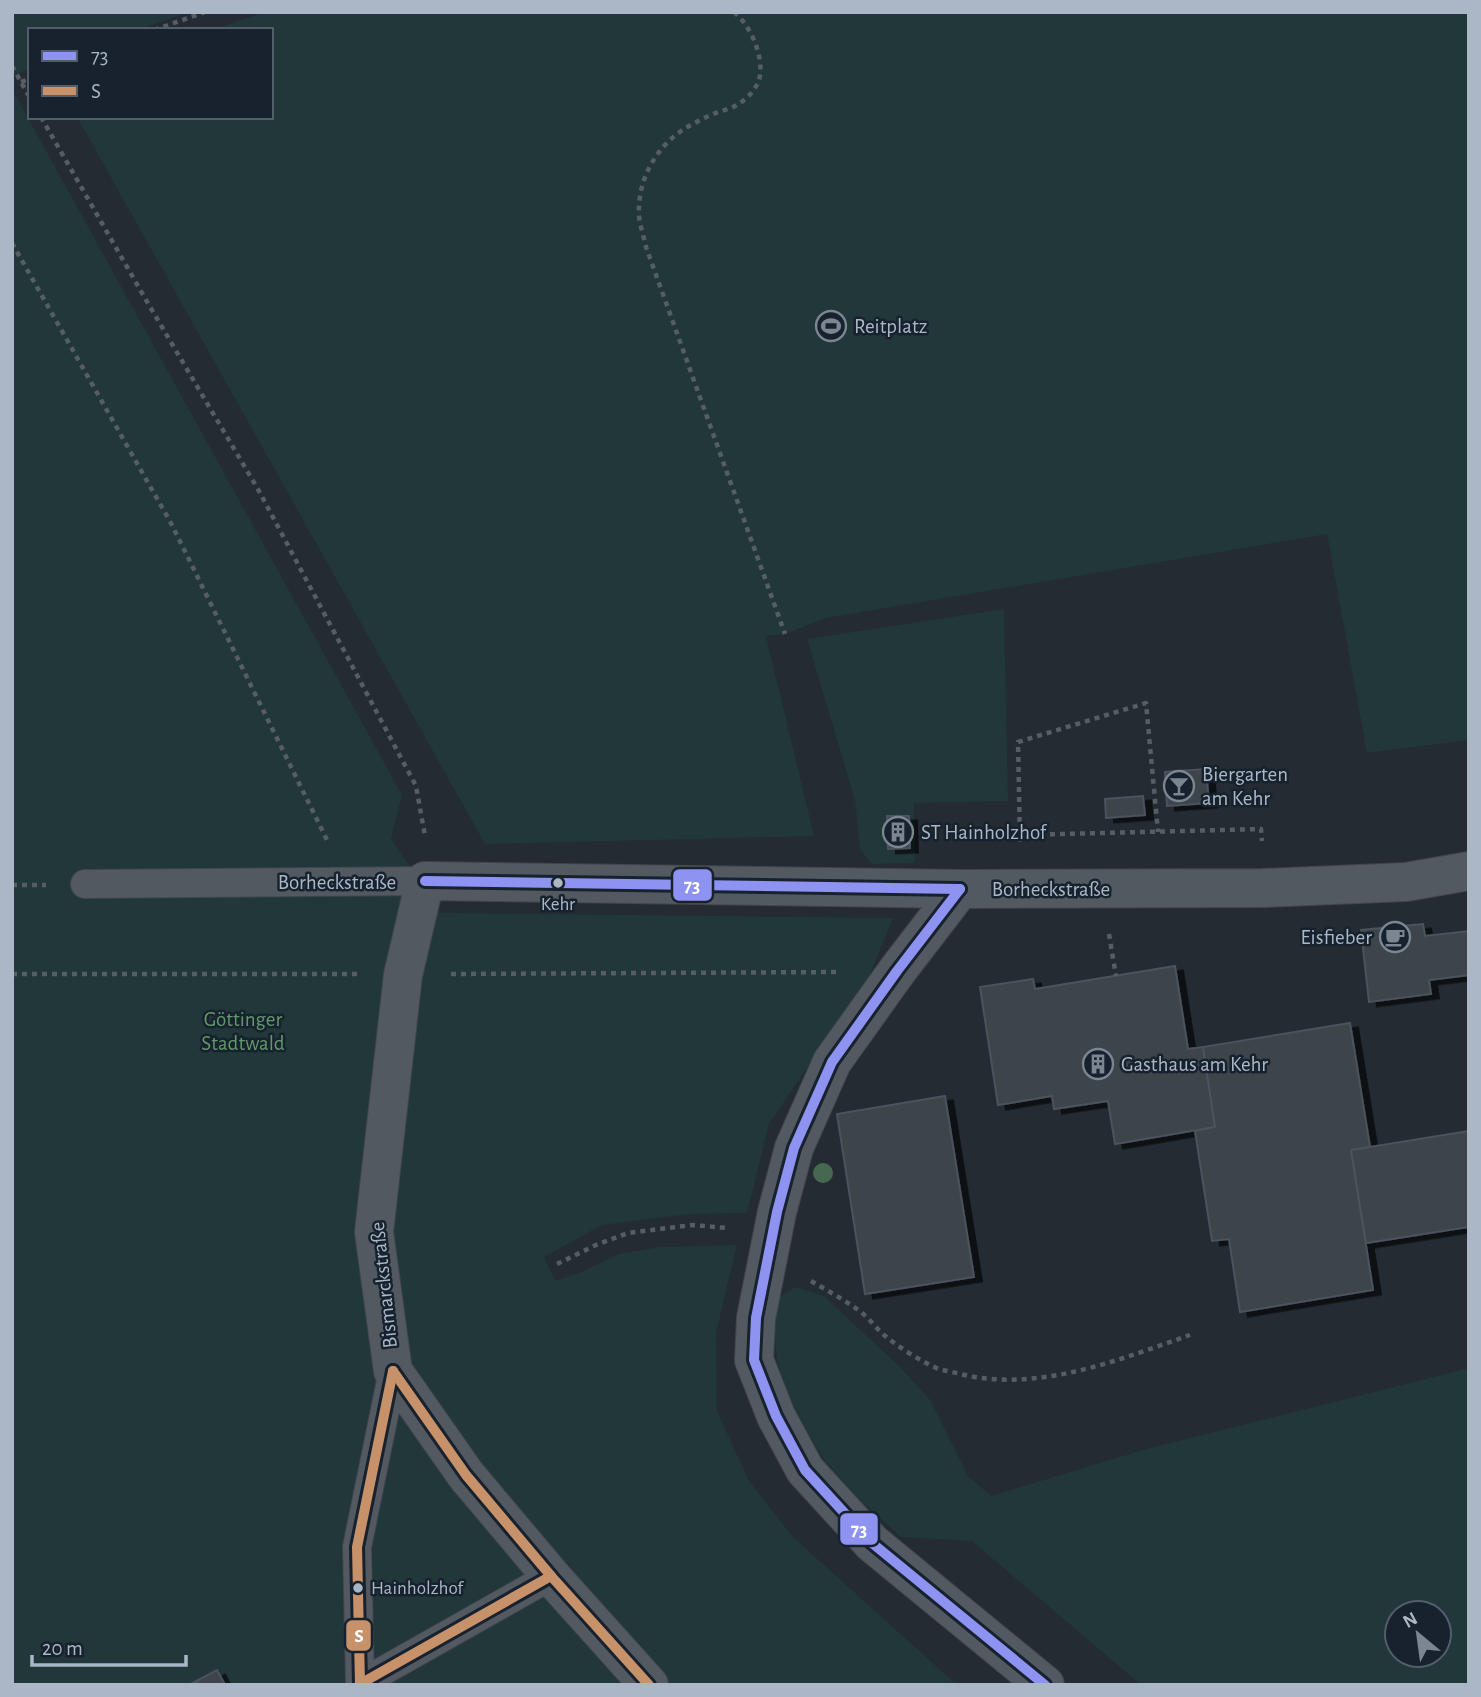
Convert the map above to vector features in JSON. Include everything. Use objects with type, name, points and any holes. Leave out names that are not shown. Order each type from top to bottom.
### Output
[{"type":"street","name":"Borheckstraße","points":[[425,881],[960,889],[1263,888],[1406,882],[1469,871]]},
{"type":"street","name":"Bismarckstraße","points":[[425,881],[403,975],[374,1232],[393,1371],[466,1475],[551,1576],[649,1685]]},
{"type":"street","points":[[960,889],[832,1062],[794,1149],[777,1212],[756,1318],[754,1360],[776,1416],[805,1470],[872,1543],[1045,1685]]},
{"type":"lane","name":"Borheckstraße","points":[[85,884],[425,881]]},
{"type":"lane","points":[[393,1371],[357,1547],[360,1685],[551,1576]]},
{"type":"path","points":[[160,28],[205,12]]},
{"type":"path","points":[[734,12],[741,18],[753,39],[760,59],[761,77],[752,92],[738,104],[686,128],[666,143],[652,160],[643,183],[639,215],[646,247],[785,634]]},
{"type":"path","points":[[12,66],[28,94]]},
{"type":"path","points":[[21,82],[28,80]]},
{"type":"path","points":[[42,119],[259,491],[416,786],[425,834],[425,881]]},
{"type":"path","points":[[12,243],[172,525],[347,882]]},
{"type":"path","points":[[1019,801],[1018,741],[1146,703],[1158,832]]},
{"type":"path","points":[[1020,835],[1261,829],[1263,888]]},
{"type":"path","points":[[12,974],[403,975],[897,971]]},
{"type":"path","points":[[557,1264],[596,1244],[628,1233],[692,1225],[755,1233],[771,1241],[785,1260],[801,1273],[863,1314],[885,1335],[907,1350],[939,1368],[972,1377],[1000,1379],[1070,1373],[1190,1335]]},
{"type":"green space","points":[[12,12],[190,12],[143,28],[28,28],[28,69],[12,76]]},
{"type":"green space","name":"Reitplatz","points":[[264,12],[1469,12],[1469,740],[1367,753],[1327,534],[826,618],[785,634],[766,636],[814,836],[485,844],[78,119],[273,119],[273,28],[219,28]]},
{"type":"green space","name":"Göttinger Stadtwald","points":[[12,89],[402,795],[391,839],[441,913],[893,918],[866,984],[769,1124],[747,1213],[689,1214],[602,1225],[544,1257],[555,1281],[619,1254],[660,1247],[737,1245],[716,1333],[717,1411],[749,1481],[793,1537],[957,1685],[12,1685]]},
{"type":"green space","points":[[1004,609],[1008,801],[914,803],[915,863],[872,864],[860,849],[855,800],[807,639]]},
{"type":"green space","points":[[796,1287],[824,1296],[899,1366],[931,1401],[968,1476],[991,1496],[1146,1449],[1469,1368],[1469,1685],[1141,1685],[972,1541],[901,1537],[863,1503],[825,1461],[786,1390],[777,1359],[773,1317],[779,1297]]},
{"type":"building","points":[[1206,769],[1209,803],[1167,806],[1165,772]]},
{"type":"building","points":[[1143,796],[1145,815],[1106,818],[1105,799]]},
{"type":"building","name":"ST Hainholzhof","points":[[887,816],[909,816],[910,848],[888,849]]},
{"type":"building","points":[[1423,924],[1425,936],[1469,931],[1469,975],[1429,980],[1431,994],[1369,1002],[1361,930]]},
{"type":"building","name":"Gasthaus am Kehr","points":[[1175,966],[1188,1049],[1203,1047],[1215,1127],[1115,1144],[1108,1101],[1054,1109],[1052,1096],[998,1105],[980,987],[1033,979],[1035,989]]},
{"type":"building","points":[[1350,1023],[1370,1147],[1351,1150],[1373,1290],[1240,1312],[1229,1239],[1212,1241],[1195,1131],[1215,1127],[1203,1047]]},
{"type":"building","points":[[945,1096],[974,1277],[865,1294],[837,1114]]},
{"type":"building","points":[[1469,1131],[1469,1227],[1366,1243],[1351,1150]]},
{"type":"building","points":[[217,1670],[225,1685],[189,1685]]},
{"type":"transit line","name":"73","points":[[425,881],[960,889]]},
{"type":"transit line","name":"73","points":[[960,889],[832,1062],[794,1148],[777,1212],[756,1318],[754,1360],[776,1416],[805,1470],[872,1543],[1045,1685]]},
{"type":"transit line","name":"S","points":[[393,1371],[357,1547],[360,1684],[551,1576]]},
{"type":"transit line","name":"S","points":[[393,1371],[466,1475],[551,1576],[649,1685]]},
{"type":"place","name":"Reitplatz","points":[[831,326]]},
{"type":"place","name":"Biergarten am Kehr","points":[[1179,786]]},
{"type":"place","name":"ST Hainholzhof","points":[[898,832]]},
{"type":"place","name":"Kehr","points":[[558,883]]},
{"type":"place","name":"Eisfieber","points":[[1395,937]]},
{"type":"place","name":"Gasthaus am Kehr","points":[[1098,1064]]},
{"type":"place","name":"Hainholzhof","points":[[358,1588]]}]
